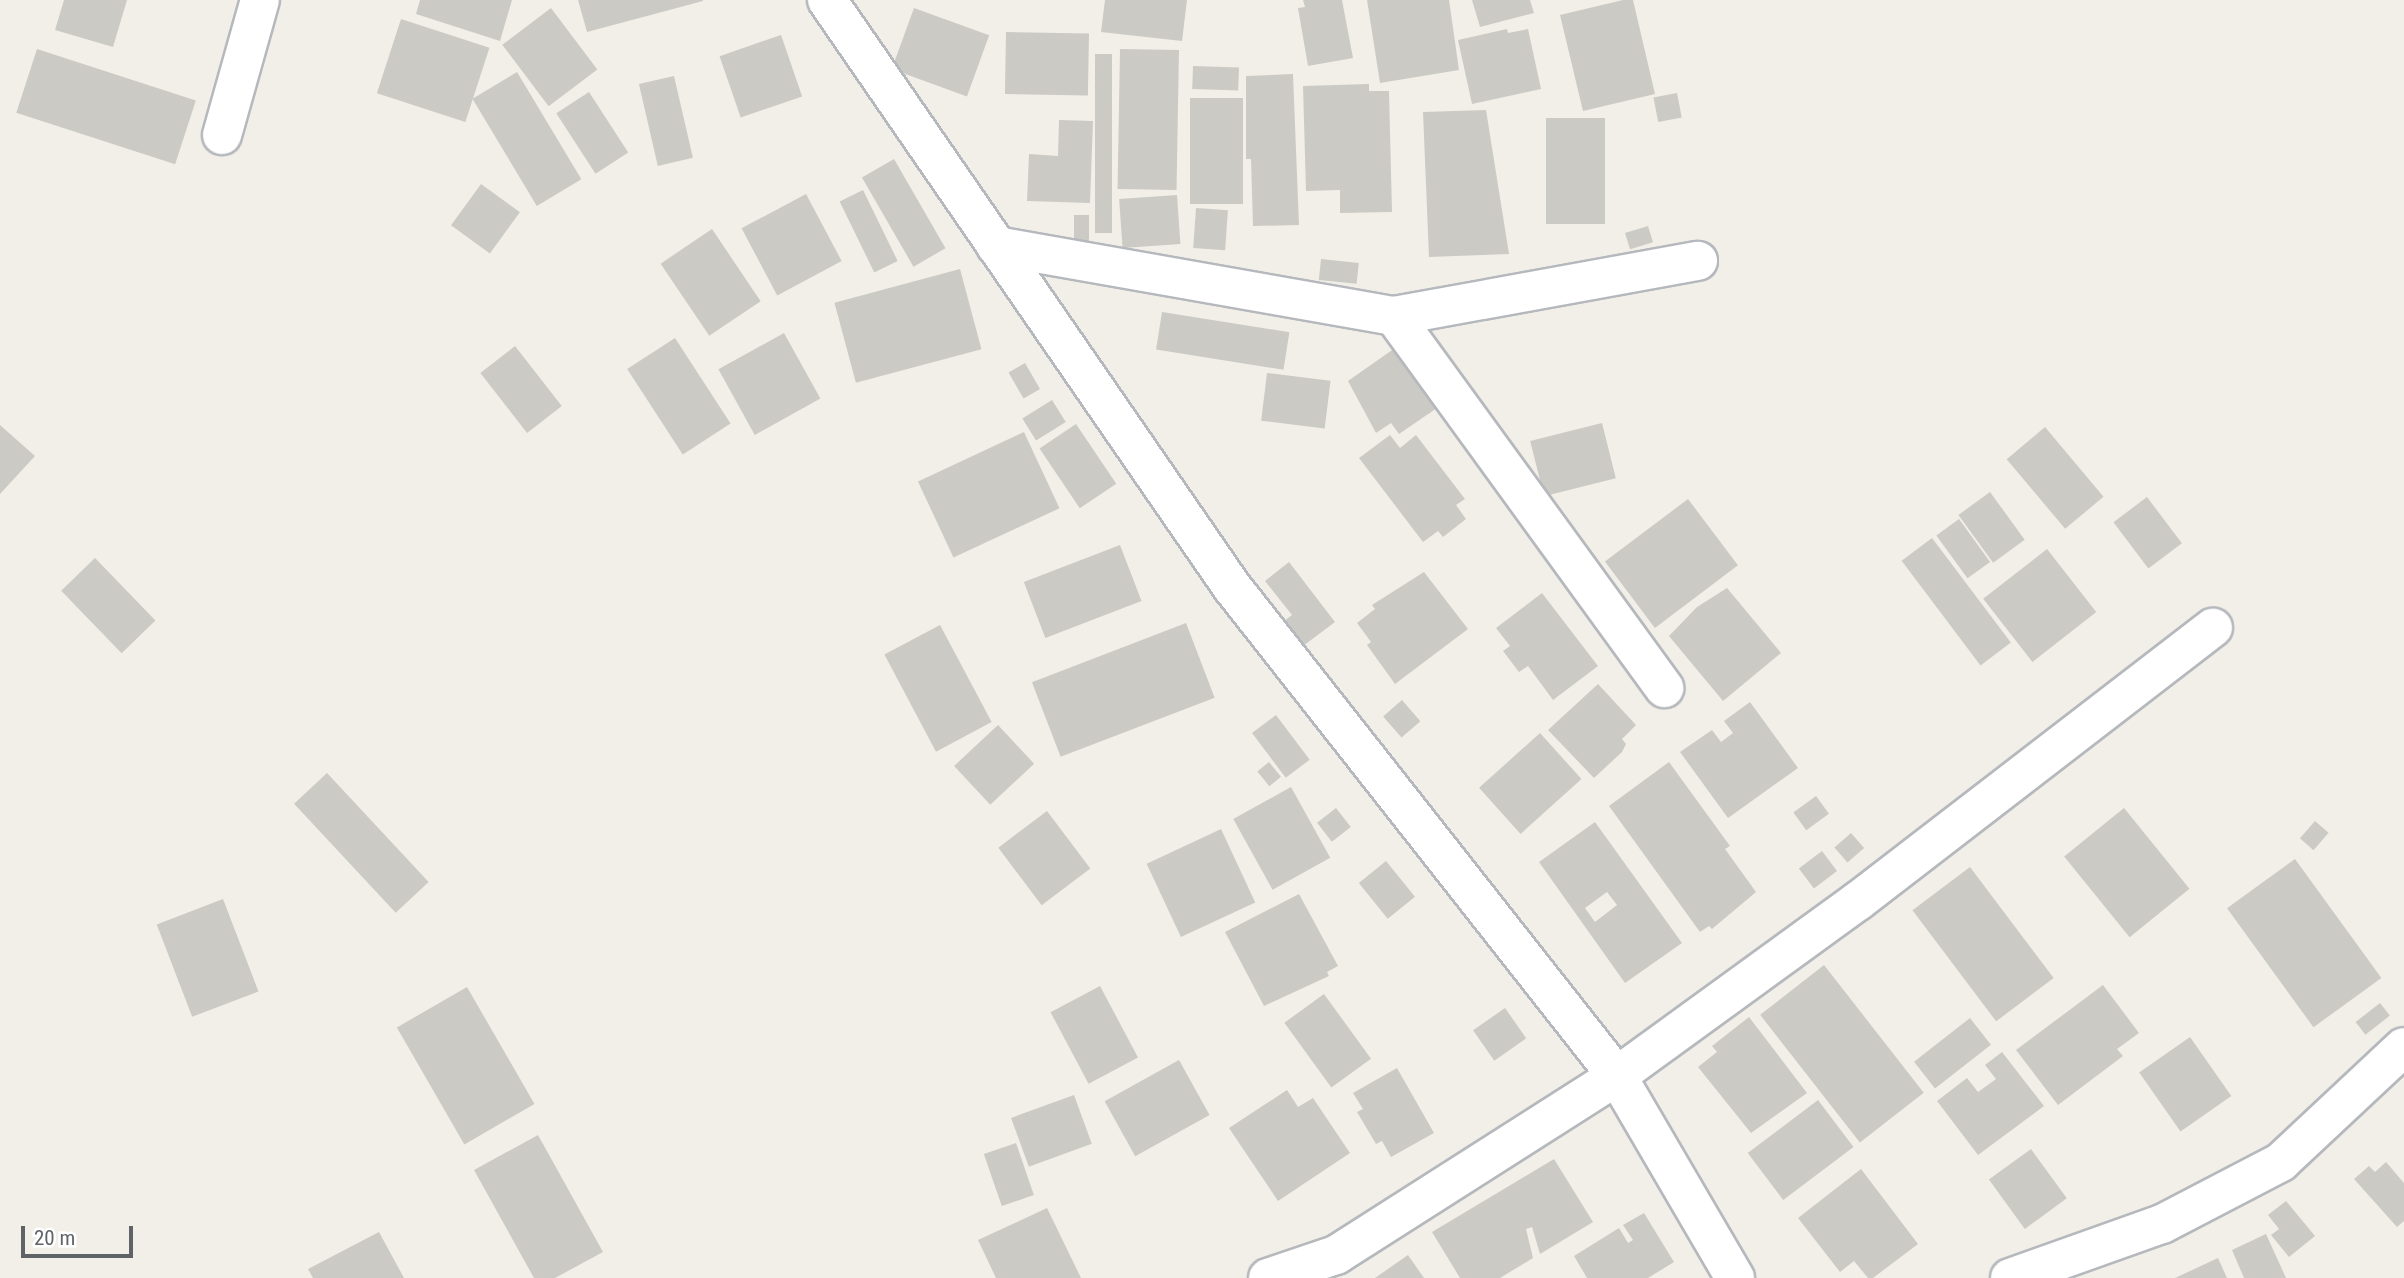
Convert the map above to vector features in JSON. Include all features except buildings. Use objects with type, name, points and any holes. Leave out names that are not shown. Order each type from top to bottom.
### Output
[{"type":"street","points":[[222,135],[260,0]]},
{"type":"street","points":[[827,0],[1232,587],[1617,1076],[1735,1278]]},
{"type":"street","points":[[996,246],[1394,316],[1698,261]]},
{"type":"street","points":[[1394,316],[1664,688]]},
{"type":"street","points":[[1268,1278],[1336,1255],[1617,1076],[1858,901],[2213,628]]},
{"type":"street","points":[[2010,1278],[2162,1224],[2281,1162],[2404,1047]]}]
